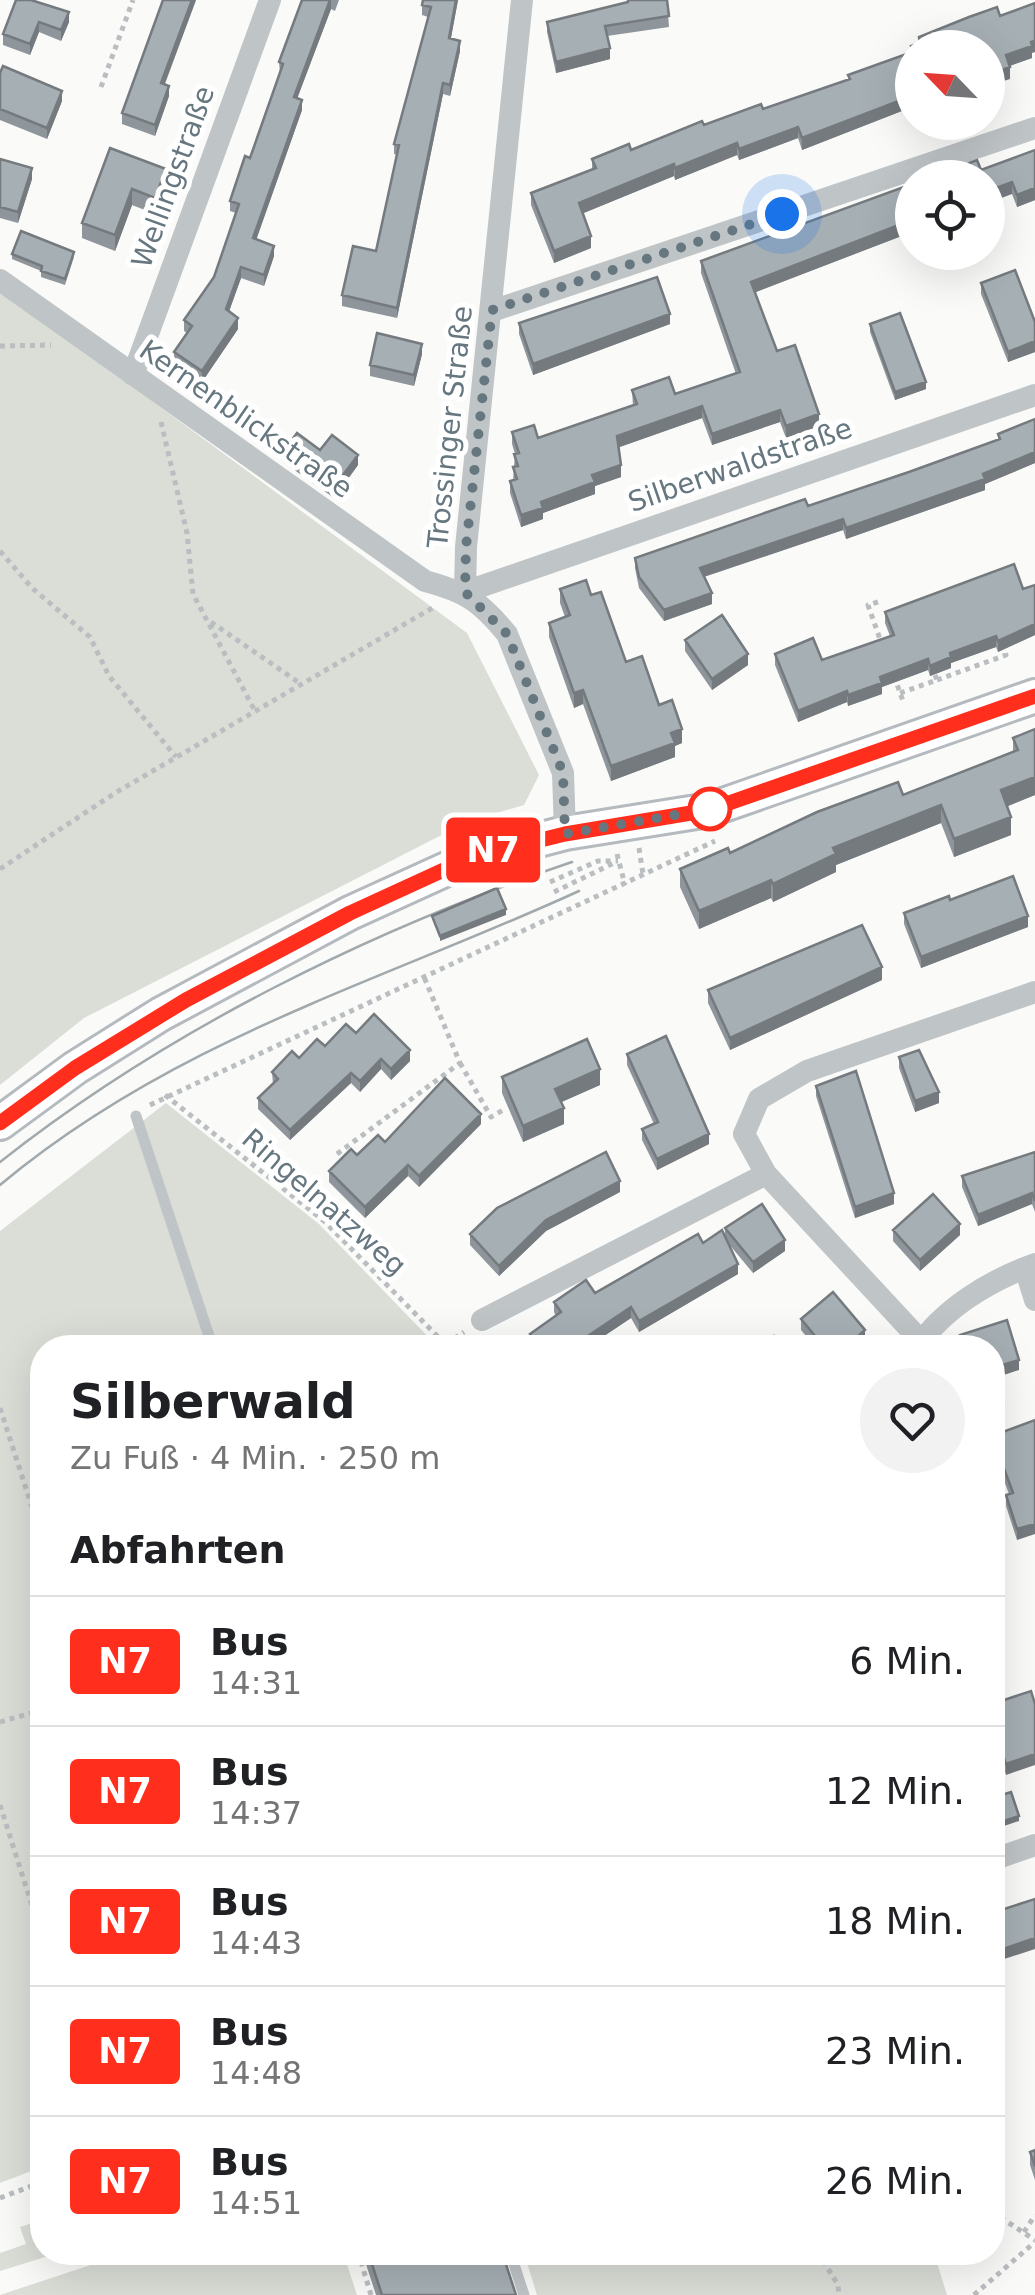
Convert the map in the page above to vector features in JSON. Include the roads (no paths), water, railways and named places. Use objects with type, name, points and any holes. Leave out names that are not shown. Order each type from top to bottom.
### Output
[{"type":"main road","points":[[0,1123],[75,1068],[162,1014],[334,922],[472,857],[565,834],[709,810],[1035,696]]},
{"type":"street","name":"Wellingstraße","points":[[133,376],[270,0]]},
{"type":"street","name":"Trossinger Straße","points":[[465,592],[466,547],[524,1]]},
{"type":"street","points":[[492,310],[1035,128]]},
{"type":"street","name":"Kernenblickstraße","points":[[0,280],[425,581],[465,592]]},
{"type":"street","name":"Silberwaldstraße","points":[[465,592],[1035,394]]},
{"type":"street","points":[[465,592],[507,634],[563,773],[565,834]]},
{"type":"street","points":[[911,1335],[766,1174],[744,1134],[758,1099],[806,1071],[1035,992]]},
{"type":"street","points":[[482,1320],[766,1174]]},
{"type":"street","points":[[928,1335],[953,1309],[1030,1266],[1035,1300]]},
{"type":"street","points":[[1005,1855],[1035,1845]]},
{"type":"lane","points":[[136,1116],[209,1335]]},
{"type":"lane","points":[[514,2265],[524,2295]]},
{"type":"tram line","points":[[0,1162],[131,1069],[273,988],[422,919],[572,862]]},
{"type":"tram line","points":[[0,1185],[67,1134],[136,1090],[207,1052],[579,891]]}]
